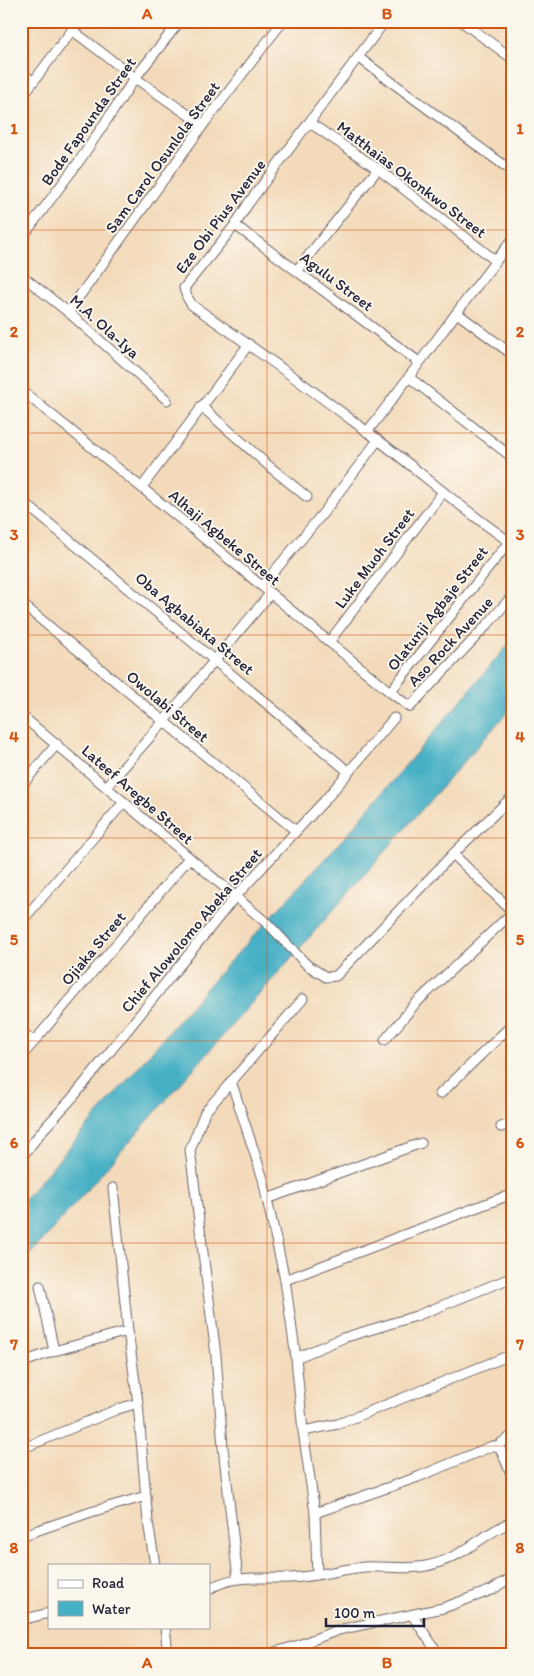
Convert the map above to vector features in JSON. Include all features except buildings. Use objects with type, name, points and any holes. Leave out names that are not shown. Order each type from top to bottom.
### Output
[{"type":"street","points":[[21,98],[79,21]]},
{"type":"street","name":"Bode Fapounda Street","points":[[21,239],[80,160],[135,78],[180,21]]},
{"type":"street","name":"Sam Carol Osunlola Street","points":[[68,312],[203,125],[283,21]]},
{"type":"street","name":"Eze Obi Pius Avenue","points":[[384,21],[248,204],[235,225],[184,288],[192,305],[249,344],[378,440],[511,543]]},
{"type":"street","points":[[461,21],[513,59]]},
{"type":"street","points":[[72,30],[135,78],[203,125]]},
{"type":"street","points":[[358,57],[513,172]]},
{"type":"street","points":[[21,72],[33,82]]},
{"type":"street","name":"Matthaias Okonkwo Street","points":[[310,123],[378,169],[496,261]]},
{"type":"street","points":[[297,270],[378,169]]},
{"type":"street","name":"Agulu Street","points":[[235,225],[419,362]]},
{"type":"street","points":[[367,432],[410,378],[419,362],[513,240]]},
{"type":"street","name":"M.A. Ola-Iya","points":[[21,275],[68,312],[167,400]]},
{"type":"street","points":[[457,313],[513,355]]},
{"type":"street","points":[[142,487],[249,344]]},
{"type":"street","points":[[410,378],[513,458]]},
{"type":"street","name":"Alhaji Agbeke Street","points":[[21,390],[410,707]]},
{"type":"street","points":[[202,406],[307,497]]},
{"type":"street","points":[[262,586],[324,512],[378,440]]},
{"type":"street","name":"Luke Muoh Street","points":[[329,642],[443,492]]},
{"type":"street","name":"Oba Agbabiaka Street","points":[[21,500],[349,772]]},
{"type":"street","name":"Olatunji Agbaje Street","points":[[390,692],[511,543]]},
{"type":"street","points":[[106,786],[164,722],[270,594]]},
{"type":"street","name":"Aso Rock Avenue","points":[[410,707],[513,595]]},
{"type":"street","name":"Owolabi Street","points":[[21,603],[296,831]]},
{"type":"street","name":"Lateef Aregbe Street","points":[[21,715],[270,925],[308,965],[326,977],[336,976],[453,854],[512,797]]},
{"type":"street","name":"Chief Alowolomo Abeka Street","points":[[21,1158],[42,1131],[74,1096],[235,896],[349,772],[394,718]]},
{"type":"street","points":[[21,786],[57,744]]},
{"type":"street","points":[[21,922],[124,802]]},
{"type":"street","points":[[385,1040],[415,1004],[513,912],[453,854]]},
{"type":"street","name":"Ojiaka Street","points":[[21,1057],[189,858]]},
{"type":"street","points":[[238,1579],[223,1447],[216,1355],[190,1150],[205,1112],[303,999]]},
{"type":"street","points":[[440,1094],[513,1024]]},
{"type":"street","points":[[21,1031],[34,1042]]},
{"type":"street","points":[[231,1081],[263,1179],[285,1280],[315,1513],[317,1575]]},
{"type":"street","points":[[501,1127],[513,1122]]},
{"type":"street","points":[[267,1199],[421,1143]]},
{"type":"street","points":[[113,1188],[128,1331],[138,1403],[154,1564]]},
{"type":"street","points":[[285,1280],[504,1197]]},
{"type":"street","points":[[296,1358],[343,1338],[441,1306],[513,1277]]},
{"type":"street","points":[[40,1286],[54,1350]]},
{"type":"street","points":[[21,1364],[54,1350],[128,1331]]},
{"type":"street","points":[[303,1431],[346,1421],[513,1354]]},
{"type":"street","points":[[21,1449],[118,1409],[138,1403]]},
{"type":"street","points":[[315,1513],[418,1477],[492,1446],[497,1446],[513,1435]]},
{"type":"street","points":[[497,1446],[500,1448],[513,1478]]},
{"type":"street","points":[[21,1536],[91,1512],[146,1496]]},
{"type":"street","points":[[210,1588],[225,1581],[238,1579],[291,1578],[367,1567],[407,1568],[437,1563],[461,1553],[495,1529],[513,1521]]},
{"type":"street","points":[[265,1655],[299,1645],[338,1630],[443,1608],[492,1590],[513,1578]]},
{"type":"street","points":[[21,1620],[48,1613]]},
{"type":"street","points":[[412,1615],[439,1655]]},
{"type":"street","points":[[166,1628],[168,1655]]},
{"type":"street","points":[[299,1645],[301,1655]]},
{"type":"water","points":[[513,639],[513,706],[21,1265],[21,1203],[221,971],[343,839]]}]
